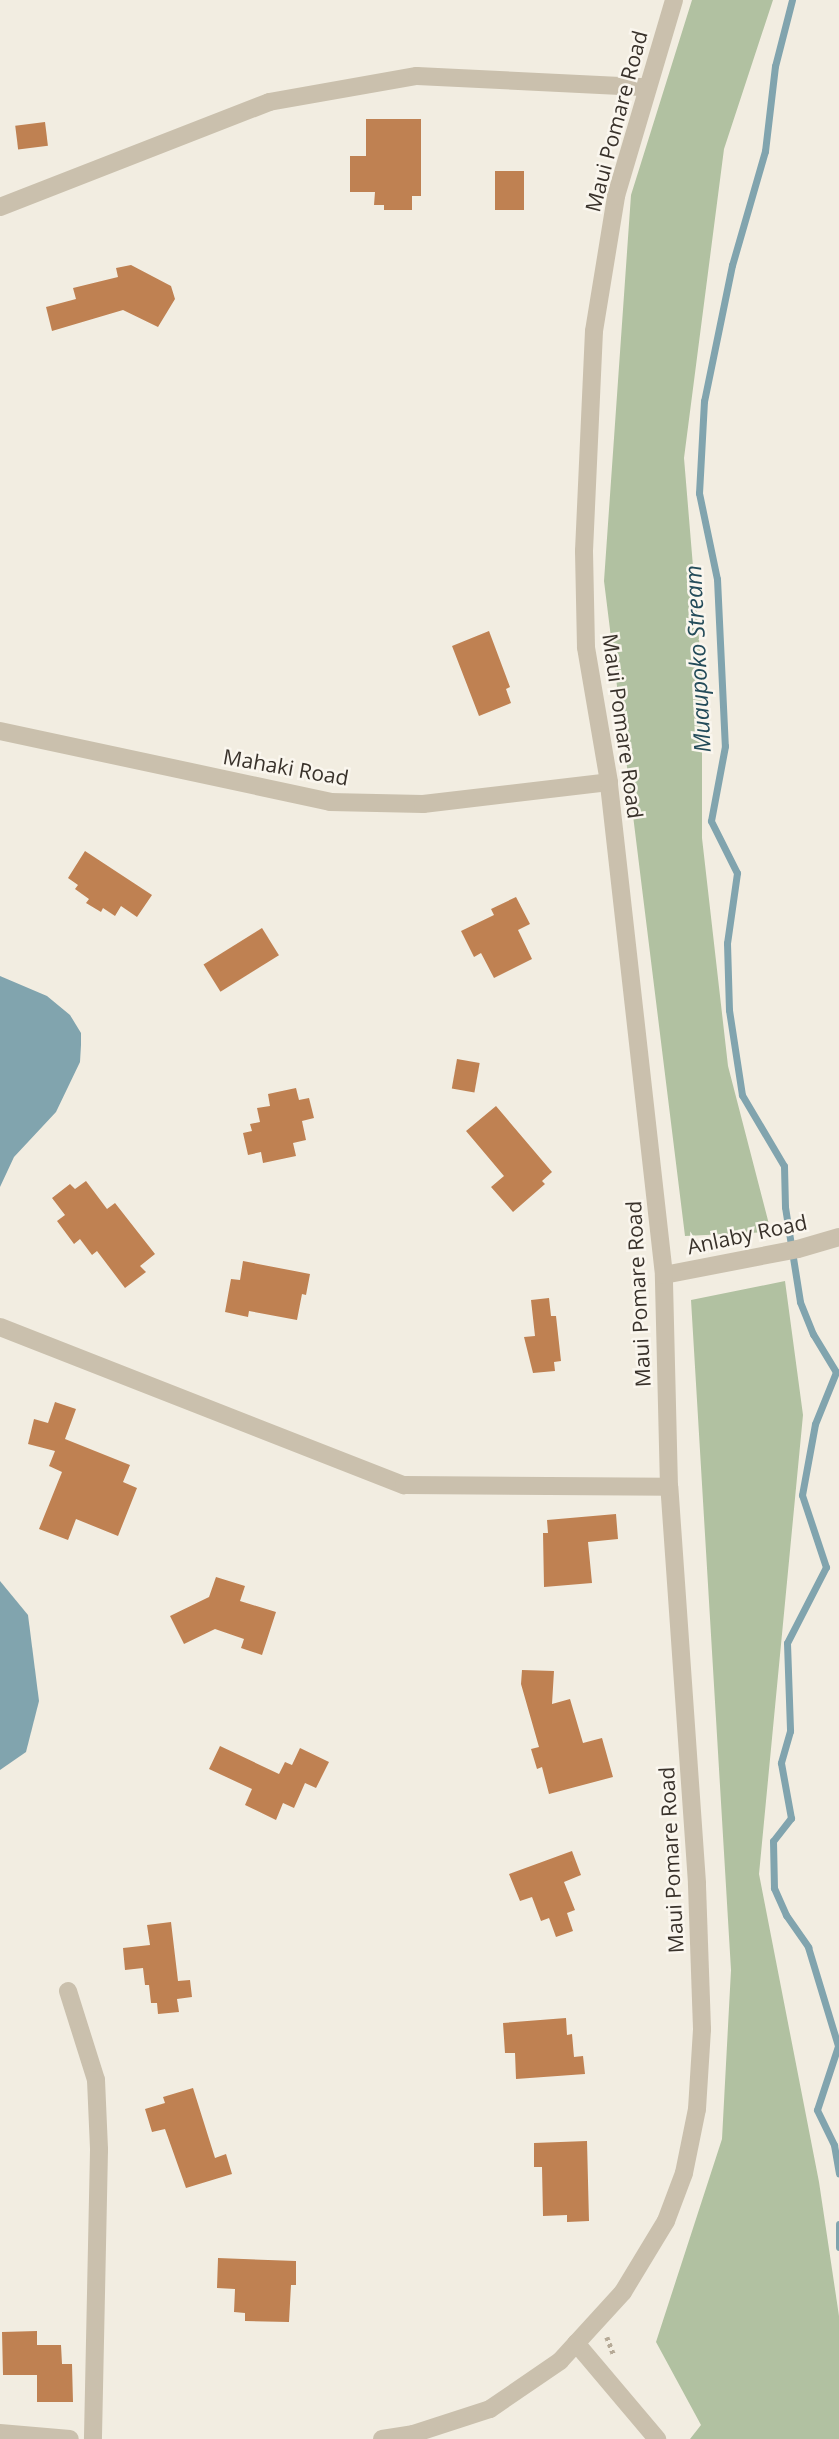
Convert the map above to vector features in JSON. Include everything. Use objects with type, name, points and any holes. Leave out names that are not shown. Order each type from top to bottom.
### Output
[{"type":"street","name":"Maui Pomare Road","points":[[382,2439],[413,2434],[490,2409],[560,2361],[623,2292],[666,2221],[684,2173],[697,2109],[702,2029],[697,1883],[669,1487],[664,1275],[609,782],[586,647],[584,551],[594,331],[616,195],[674,0]]},
{"type":"street","points":[[0,207],[269,102],[417,76],[646,87]]},
{"type":"street","name":"Mahaki Road","points":[[0,731],[330,802],[423,804],[609,782]]},
{"type":"street","name":"Anlaby Road","points":[[664,1275],[798,1249],[839,1237]]},
{"type":"street","points":[[0,1327],[404,1485],[669,1487]]},
{"type":"street","points":[[68,1991],[96,2080],[99,2150],[93,2439]]},
{"type":"street","points":[[576,2343],[657,2439]]},
{"type":"street","points":[[0,2433],[70,2439]]},
{"type":"green space","points":[[692,0],[773,0],[724,149],[684,458],[702,675],[702,838],[728,1066],[771,1232],[685,1236],[604,581],[631,195]]},
{"type":"green space","points":[[785,1281],[803,1415],[759,1874],[819,2182],[839,2316],[839,2439],[690,2439],[701,2425],[656,2342],[722,2139],[731,1970],[691,1300]]},
{"type":"water","points":[[0,976],[47,996],[70,1015],[81,1033],[81,1045],[80,1062],[56,1112],[14,1157],[0,1187]]},
{"type":"water","points":[[0,1581],[28,1615],[39,1701],[26,1752],[0,1770]]},
{"type":"building","points":[[366,119],[421,119],[421,196],[412,196],[412,210],[384,210],[384,205],[374,205],[375,192],[350,192],[350,156],[366,156]]},
{"type":"building","points":[[45,122],[48,146],[18,149],[15,126]]},
{"type":"building","points":[[495,171],[524,171],[524,210],[495,210]]},
{"type":"building","points":[[131,265],[171,286],[175,299],[158,327],[123,310],[52,331],[46,307],[76,299],[73,288],[118,277],[116,268]]},
{"type":"building","points":[[489,631],[510,687],[506,689],[511,703],[479,716],[452,646]]},
{"type":"building","points":[[85,851],[152,895],[137,917],[121,906],[115,916],[103,908],[101,912],[86,903],[89,899],[75,889],[78,885],[68,878]]},
{"type":"building","points":[[516,897],[530,924],[518,930],[532,959],[494,978],[481,953],[474,957],[461,931],[494,915],[491,909]]},
{"type":"building","points":[[262,928],[279,955],[220,992],[203,965]]},
{"type":"building","points":[[457,1059],[480,1063],[474,1093],[452,1089]]},
{"type":"building","points":[[296,1088],[299,1100],[309,1098],[314,1118],[302,1121],[306,1140],[293,1143],[296,1156],[263,1163],[261,1152],[248,1155],[243,1133],[252,1131],[250,1124],[260,1122],[257,1108],[270,1106],[268,1094]]},
{"type":"building","points":[[496,1106],[552,1172],[542,1181],[545,1184],[513,1212],[491,1187],[504,1176],[466,1131]]},
{"type":"building","points":[[86,1181],[107,1209],[115,1203],[155,1254],[140,1266],[146,1272],[125,1288],[97,1251],[92,1255],[80,1239],[74,1244],[57,1221],[65,1215],[52,1198],[70,1184],[75,1189]]},
{"type":"building","points":[[243,1261],[310,1274],[306,1295],[302,1294],[297,1320],[249,1311],[248,1317],[225,1312],[231,1279],[240,1280]]},
{"type":"building","points":[[549,1298],[551,1316],[556,1316],[561,1361],[554,1362],[555,1371],[533,1373],[524,1337],[535,1336],[531,1300]]},
{"type":"building","points":[[55,1402],[76,1409],[65,1439],[130,1465],[123,1482],[137,1488],[118,1536],[76,1519],[68,1540],[39,1529],[62,1472],[49,1466],[55,1451],[28,1444],[34,1419],[48,1423]]},
{"type":"building","points":[[616,1514],[618,1539],[588,1542],[592,1583],[544,1587],[543,1533],[548,1533],[547,1520]]},
{"type":"building","points":[[216,1577],[245,1586],[240,1601],[276,1612],[262,1655],[241,1648],[244,1639],[215,1629],[184,1644],[170,1616],[209,1597]]},
{"type":"building","points":[[522,1670],[554,1671],[552,1704],[570,1699],[583,1743],[602,1738],[613,1777],[549,1794],[542,1767],[537,1769],[531,1749],[539,1747],[521,1684]]},
{"type":"building","points":[[220,1746],[279,1774],[285,1762],[292,1765],[300,1748],[329,1762],[316,1788],[305,1783],[294,1808],[283,1803],[276,1820],[245,1805],[252,1789],[209,1769]]},
{"type":"building","points":[[572,1851],[581,1875],[564,1882],[575,1910],[567,1913],[573,1931],[556,1937],[549,1918],[541,1921],[532,1897],[520,1901],[509,1874]]},
{"type":"building","points":[[171,1922],[178,1981],[190,1980],[192,1997],[177,1999],[179,2012],[158,2014],[157,2003],[151,2003],[149,1985],[145,1985],[143,1968],[125,1970],[123,1948],[150,1945],[147,1925]]},
{"type":"building","points":[[566,2018],[567,2035],[572,2034],[574,2057],[583,2056],[585,2074],[516,2079],[515,2053],[505,2053],[503,2023]]},
{"type":"building","points":[[193,2088],[215,2158],[226,2154],[232,2174],[186,2188],[165,2129],[152,2132],[145,2109],[165,2103],[163,2097]]},
{"type":"building","points":[[587,2141],[589,2221],[567,2222],[567,2215],[543,2216],[542,2167],[534,2167],[534,2143]]},
{"type":"building","points":[[218,2258],[296,2261],[296,2285],[291,2285],[289,2322],[245,2321],[245,2313],[234,2312],[235,2289],[217,2288]]},
{"type":"building","points":[[37,2331],[37,2345],[61,2345],[62,2364],[72,2364],[73,2402],[37,2402],[37,2375],[3,2375],[2,2332]]},
{"type":"waterway","name":"Muaupoko Stream","points":[[792,0],[775,66],[765,151],[732,265],[704,401],[699,493],[717,579],[725,746],[711,821],[737,873],[727,943],[729,1010],[742,1095],[784,1166],[785,1207],[800,1302],[813,1334],[836,1372],[815,1424],[802,1495],[826,1567],[787,1643],[790,1731],[781,1763],[791,1818],[773,1841],[774,1888],[786,1915],[808,1947],[838,2046],[817,2110],[834,2145],[839,2174]]},
{"type":"waterway","name":"Muaupoko Stream","points":[[839,2224],[839,2247]]}]
